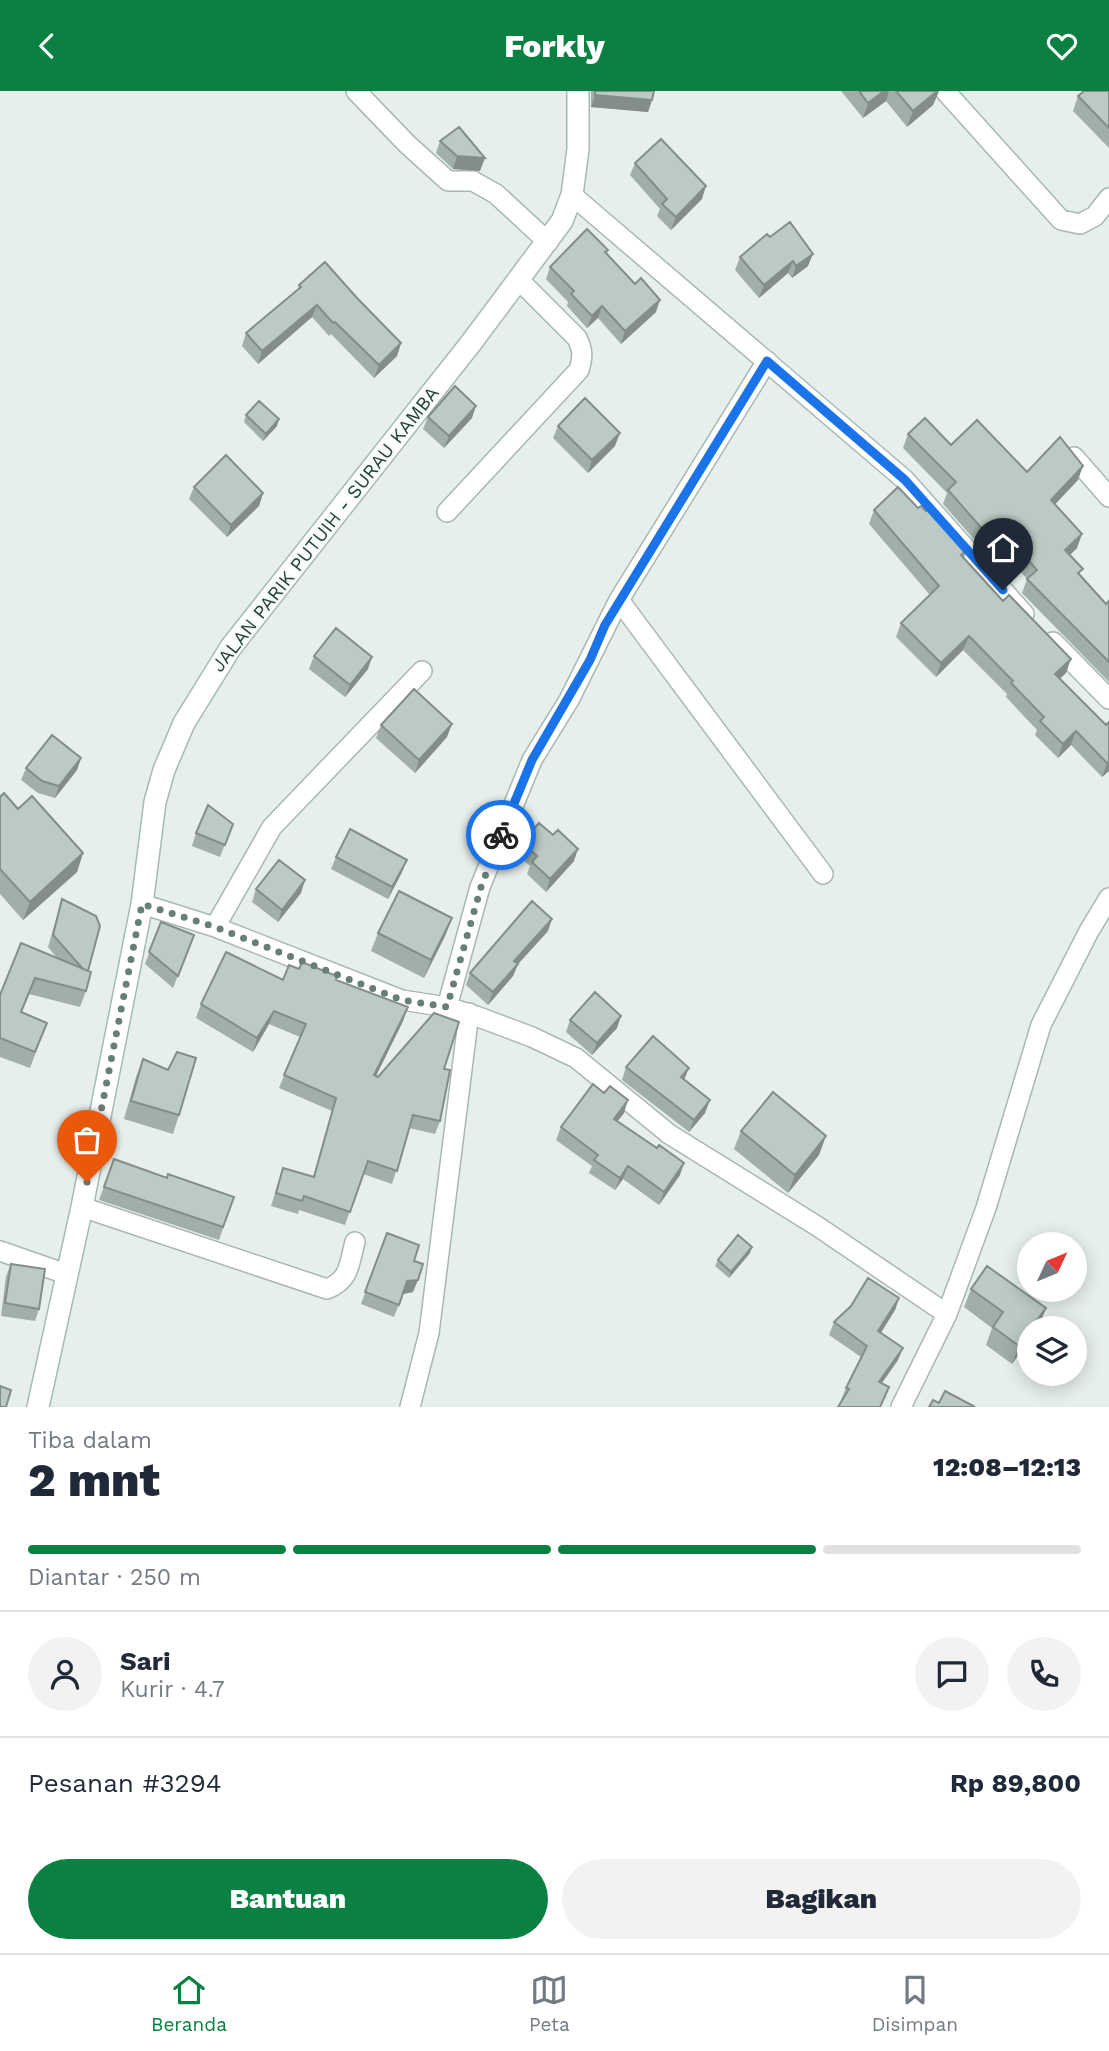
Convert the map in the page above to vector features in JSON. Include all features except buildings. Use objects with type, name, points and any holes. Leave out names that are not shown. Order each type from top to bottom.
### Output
[{"type":"street","points":[[356,91],[407,144],[448,181],[473,181],[496,194],[548,242]]},
{"type":"street","name":"JALAN PARIK PUTUIH - SURAU KAMBA","points":[[38,1407],[65,1274],[82,1207],[142,904],[155,802],[164,770],[184,723],[231,647],[519,280],[562,221],[572,195],[578,149],[578,91]]},
{"type":"street","points":[[945,91],[1061,221],[1080,224],[1095,216],[1109,198]]},
{"type":"street","points":[[572,195],[905,480],[1019,608],[1109,699]]},
{"type":"street","points":[[447,512],[579,370],[582,348],[577,338],[519,280]]},
{"type":"street","points":[[447,1007],[481,887],[532,760],[585,670],[619,600],[767,361]]},
{"type":"street","points":[[1074,457],[1109,497]]},
{"type":"street","points":[[619,600],[823,874]]},
{"type":"street","points":[[215,927],[272,827],[422,671]]},
{"type":"street","points":[[901,1407],[947,1314],[986,1208],[1041,1025],[1109,898]]},
{"type":"street","points":[[142,904],[215,927],[402,1000],[469,1013],[532,1037],[576,1058],[669,1134],[817,1226],[947,1314]]},
{"type":"street","points":[[410,1407],[429,1333],[469,1013]]},
{"type":"street","points":[[82,1207],[327,1289],[338,1285],[346,1275],[355,1242]]},
{"type":"street","points":[[0,1251],[65,1274]]},
{"type":"way so far","points":[[87,1182],[142,904],[215,927],[402,1000],[447,1007],[481,887],[501,835]]},
{"type":"route","points":[[501,835],[532,760],[569,700],[619,600],[767,361],[905,480],[1003,590]]}]
